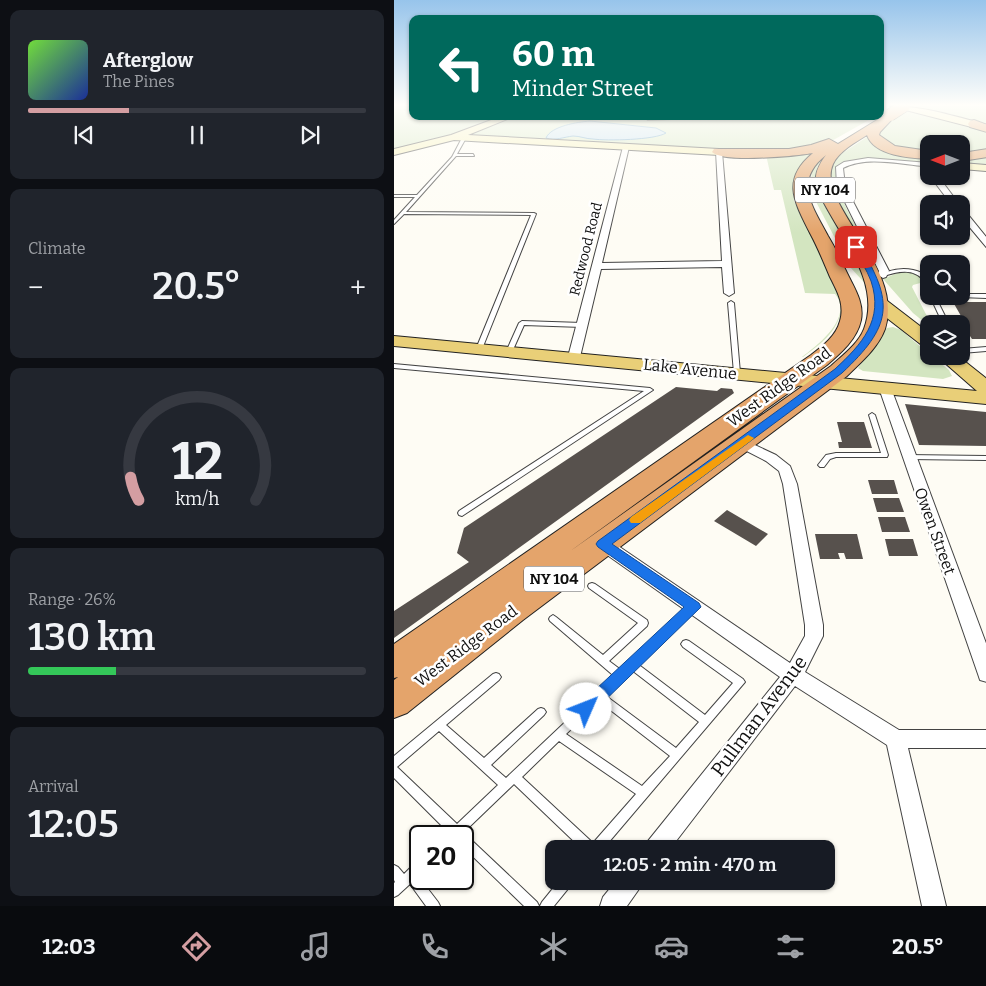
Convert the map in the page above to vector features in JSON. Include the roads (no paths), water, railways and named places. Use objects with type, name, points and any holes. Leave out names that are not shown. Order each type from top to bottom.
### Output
[{"type":"highway","points":[[719,152],[774,154],[812,148]]},
{"type":"highway","name":"West Ridge Road","points":[[394,701],[511,611],[592,536],[834,348],[844,336],[851,319],[852,307],[849,296],[801,198],[800,188],[802,174],[810,162],[827,148]]},
{"type":"highway","name":"NY 104","points":[[840,148],[826,164],[823,176],[827,196],[880,288]]},
{"type":"highway","points":[[891,148],[920,160]]},
{"type":"highway","points":[[970,156],[986,154]]},
{"type":"highway","points":[[822,238],[861,291],[880,288]]},
{"type":"highway","name":"West Ridge Road","points":[[394,663],[592,536],[742,443],[849,362],[865,346],[876,324],[880,288]]},
{"type":"main road","points":[[880,288],[920,332]]},
{"type":"main road","name":"Lake Avenue","points":[[394,341],[986,398]]},
{"type":"main road","points":[[957,365],[986,389]]},
{"type":"street","points":[[394,152],[408,148]]},
{"type":"street","name":"Redwood Road","points":[[574,357],[626,148]]},
{"type":"street","points":[[650,148],[719,152],[729,293]]},
{"type":"street","points":[[880,288],[884,271],[840,183],[840,168],[845,163],[863,161],[920,163]]},
{"type":"street","points":[[970,167],[986,168]]},
{"type":"street","points":[[970,224],[986,245]]},
{"type":"street","points":[[596,266],[727,264]]},
{"type":"street","name":"Owen Street","points":[[885,388],[986,674]]},
{"type":"street","name":"Pullman Avenue","points":[[663,840],[793,675],[814,636],[814,625],[790,484],[785,469],[771,458],[742,443]]},
{"type":"street","points":[[592,536],[793,675],[896,739],[986,739]]},
{"type":"street","points":[[896,739],[934,906]]},
{"type":"street","points":[[612,906],[624,890]]},
{"type":"lane","points":[[394,224],[455,155],[459,148]]},
{"type":"lane","points":[[455,155],[473,155]]},
{"type":"lane","points":[[394,196],[419,196]]},
{"type":"lane","points":[[404,213],[534,214],[479,349]]},
{"type":"lane","points":[[880,288],[908,270],[920,274]]},
{"type":"lane","points":[[970,296],[986,296]]},
{"type":"lane","points":[[731,302],[737,373]]},
{"type":"lane","points":[[509,352],[522,323],[582,325]]},
{"type":"lane","points":[[970,349],[986,349]]},
{"type":"lane","points":[[394,366],[650,390],[462,513]]},
{"type":"lane","points":[[822,465],[828,457],[836,455],[885,455],[872,415]]},
{"type":"lane","points":[[909,457],[986,458]]},
{"type":"lane","points":[[592,586],[644,624],[603,661]]},
{"type":"lane","points":[[468,825],[510,781],[694,607]]},
{"type":"lane","points":[[553,619],[621,676]]},
{"type":"lane","points":[[604,840],[740,682],[686,644]]},
{"type":"lane","points":[[632,665],[706,721]]},
{"type":"lane","points":[[394,763],[496,677]]},
{"type":"lane","points":[[599,696],[677,755]]},
{"type":"lane","points":[[484,766],[541,712]]},
{"type":"lane","points":[[439,725],[484,766],[510,781],[580,840]]},
{"type":"lane","points":[[558,735],[643,793]]},
{"type":"lane","points":[[394,771],[447,825]]},
{"type":"lane","points":[[474,851],[532,906]]},
{"type":"lane","points":[[394,871],[406,879],[434,906]]},
{"type":"lane","points":[[394,891],[409,876]]},
{"type":"lane","points":[[546,906],[559,890]]}]
